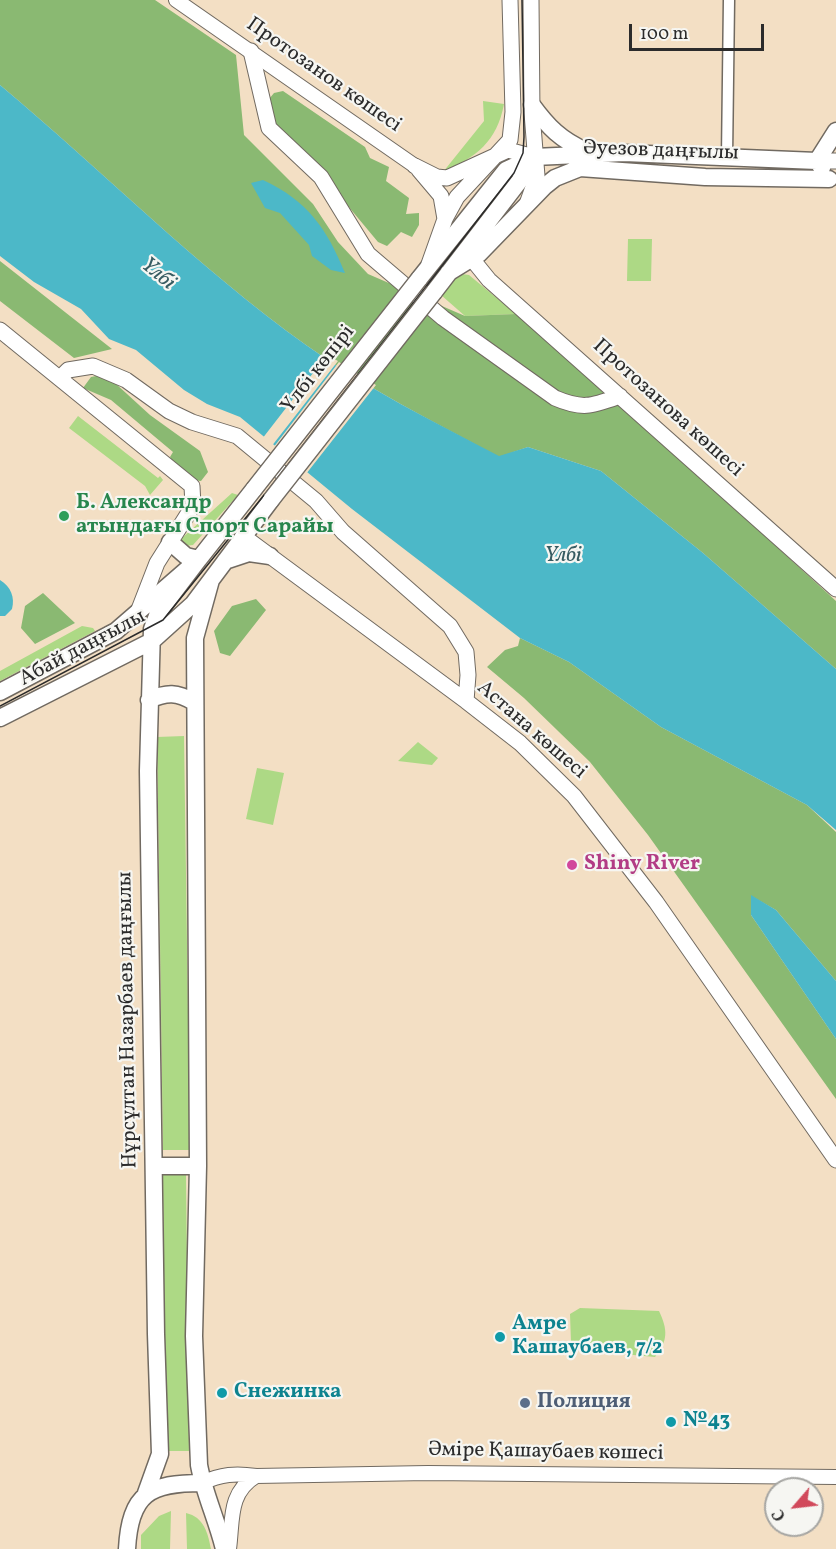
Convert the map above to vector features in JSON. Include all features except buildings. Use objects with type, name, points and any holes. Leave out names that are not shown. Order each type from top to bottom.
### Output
[{"type":"main road","points":[[429,265],[445,219],[457,196],[493,155],[510,140],[513,112],[510,0]]},
{"type":"main road","points":[[527,204],[537,176],[532,109],[531,0]]},
{"type":"main road","points":[[251,51],[265,120],[269,128],[321,177],[360,243],[379,265],[443,318],[555,398],[586,407],[620,396]]},
{"type":"main road","points":[[532,109],[558,136],[593,154]]},
{"type":"main road","points":[[506,170],[516,151],[512,129]]},
{"type":"main road","points":[[834,176],[817,161],[836,131]]},
{"type":"main road","points":[[415,166],[437,177],[447,178],[508,150],[534,157]]},
{"type":"main road","name":"Әуезов даңғылы","points":[[534,157],[593,154],[836,161]]},
{"type":"main road","points":[[506,170],[534,157]]},
{"type":"main road","name":"Үлбі көпірі","points":[[271,500],[524,176],[534,157]]},
{"type":"main road","points":[[415,166],[441,196],[445,219]]},
{"type":"main road","name":"Әуезов даңғылы","points":[[448,273],[472,259],[555,178],[580,168],[705,177],[834,176]]},
{"type":"main road","name":"Үлбі көпірі","points":[[254,489],[506,170]]},
{"type":"main road","name":"Протозанова көшесі","points":[[472,259],[489,280],[836,589]]},
{"type":"main road","points":[[0,330],[192,486],[192,506],[157,563],[138,612]]},
{"type":"main road","points":[[60,378],[68,370],[93,366],[126,380],[169,411],[192,422],[237,436],[316,501],[343,532],[450,626],[466,652],[468,675],[466,701]]},
{"type":"main road","name":"Абай даңғылы","points":[[0,692],[116,631],[199,559],[254,489]]},
{"type":"main road","name":"Абай даңғылы","points":[[0,718],[152,641],[193,604],[271,500]]},
{"type":"main road","name":"Астана көшесі","points":[[243,536],[520,743],[578,801],[656,902],[836,1160]]},
{"type":"main road","points":[[170,542],[186,556],[199,559]]},
{"type":"main road","points":[[225,561],[249,554],[270,556]]},
{"type":"main road","name":"Нұрсұлтан Назарбаев даңғылы","points":[[127,1549],[133,1514],[146,1493],[160,1454],[149,700],[152,629],[158,613],[199,559]]},
{"type":"main road","points":[[212,580],[195,639],[198,1166],[194,1336],[199,1465],[202,1483],[217,1516],[224,1549]]},
{"type":"main road","points":[[149,700],[164,693],[174,693],[194,702]]},
{"type":"main road","points":[[154,1166],[198,1166]]},
{"type":"main road","points":[[146,1493],[168,1485],[202,1483]]},
{"type":"street","name":"Протозанов көшесі","points":[[176,0],[415,166]]},
{"type":"street","points":[[727,158],[729,0]]},
{"type":"street","name":"Әміре Қашаубаев көшесі","points":[[202,1483],[222,1475],[237,1473],[256,1476],[428,1473],[836,1477]]},
{"type":"street","points":[[229,1549],[236,1495],[244,1484],[256,1476]]},
{"type":"green space","points":[[0,0],[155,0],[236,55],[244,135],[313,204],[338,242],[368,274],[465,316],[516,314],[592,378],[836,601],[836,669],[703,553],[601,471],[528,447],[499,457],[352,376],[306,345],[227,284],[0,85]]},
{"type":"green space","points":[[283,91],[365,147],[370,158],[389,167],[386,181],[409,198],[406,214],[419,213],[419,225],[412,237],[401,232],[387,246],[378,242],[333,188],[272,126],[269,99],[274,93]]},
{"type":"green space","points":[[483,101],[504,104],[496,129],[475,154],[443,172],[484,121]]},
{"type":"green space","points":[[628,239],[652,239],[651,281],[627,281]]},
{"type":"green space","points":[[0,261],[112,349],[74,358],[0,301]]},
{"type":"green space","points":[[462,274],[469,275],[516,314],[465,316],[441,295],[453,279]]},
{"type":"green space","points":[[101,375],[115,383],[150,415],[200,451],[208,472],[201,481],[183,472],[170,457],[173,452],[111,400],[83,388],[91,377]]},
{"type":"green space","points":[[78,416],[158,478],[160,476],[163,480],[150,495],[145,486],[69,428]]},
{"type":"green space","points":[[232,493],[238,495],[193,545],[182,544],[182,538]]},
{"type":"green space","points":[[43,593],[75,623],[35,644],[21,628],[25,606]]},
{"type":"green space","points":[[256,599],[266,610],[230,656],[220,653],[214,631],[232,606]]},
{"type":"green space","points":[[82,626],[93,628],[95,631],[0,681],[0,671]]},
{"type":"green space","points":[[520,638],[569,662],[661,727],[807,805],[836,832],[836,981],[776,910],[751,896],[751,915],[836,1039],[836,1099],[648,835],[590,762],[524,698],[487,667],[505,650],[518,646]]},
{"type":"green space","points":[[184,736],[190,1150],[163,1150],[157,737]]},
{"type":"green space","points":[[418,742],[438,758],[432,765],[398,761]]},
{"type":"green space","points":[[257,768],[284,773],[273,825],[246,819]]},
{"type":"green space","points":[[163,1175],[186,1175],[189,1451],[165,1451]]},
{"type":"green space","points":[[580,1308],[659,1311],[665,1330],[662,1346],[655,1357],[580,1350],[571,1342],[570,1314]]},
{"type":"green space","points":[[171,1511],[170,1549],[141,1549],[141,1535],[159,1516]]},
{"type":"green space","points":[[186,1513],[201,1522],[207,1532],[211,1549],[187,1549]]},
{"type":"water","name":"Үлбі","points":[[0,85],[188,251],[306,345],[376,390],[499,456],[528,447],[601,471],[703,553],[836,669],[836,830],[807,805],[661,727],[569,662],[520,638],[352,509],[240,417],[207,404],[184,390],[136,350],[109,339],[81,309],[34,282],[0,256]]},
{"type":"water","points":[[263,180],[292,197],[314,218],[331,243],[345,273],[331,270],[312,256],[309,245],[280,213],[265,208],[251,183]]},
{"type":"water","points":[[0,580],[7,586],[12,596],[12,609],[5,616],[0,616]]},
{"type":"water","points":[[751,895],[776,910],[836,981],[836,1039],[751,915]]},
{"type":"pier","points":[[327,355],[338,361],[271,447],[262,439]]},
{"type":"pier","points":[[339,362],[376,385],[306,474],[273,448]]},
{"type":"tram line","points":[[0,706],[163,620],[265,494],[514,173],[523,153],[524,137],[522,0]]},
{"type":"place","name":"Б. Александр атындағы Спорт Сарайы","points":[[64,516]]},
{"type":"place","name":"Shiny River","points":[[572,865]]},
{"type":"place","name":"Амре Кашаубаев, 7/2","points":[[500,1337]]},
{"type":"place","name":"Снежинка","points":[[222,1393]]},
{"type":"place","name":"Полиция","points":[[525,1403]]},
{"type":"place","name":"№43","points":[[671,1422]]}]
